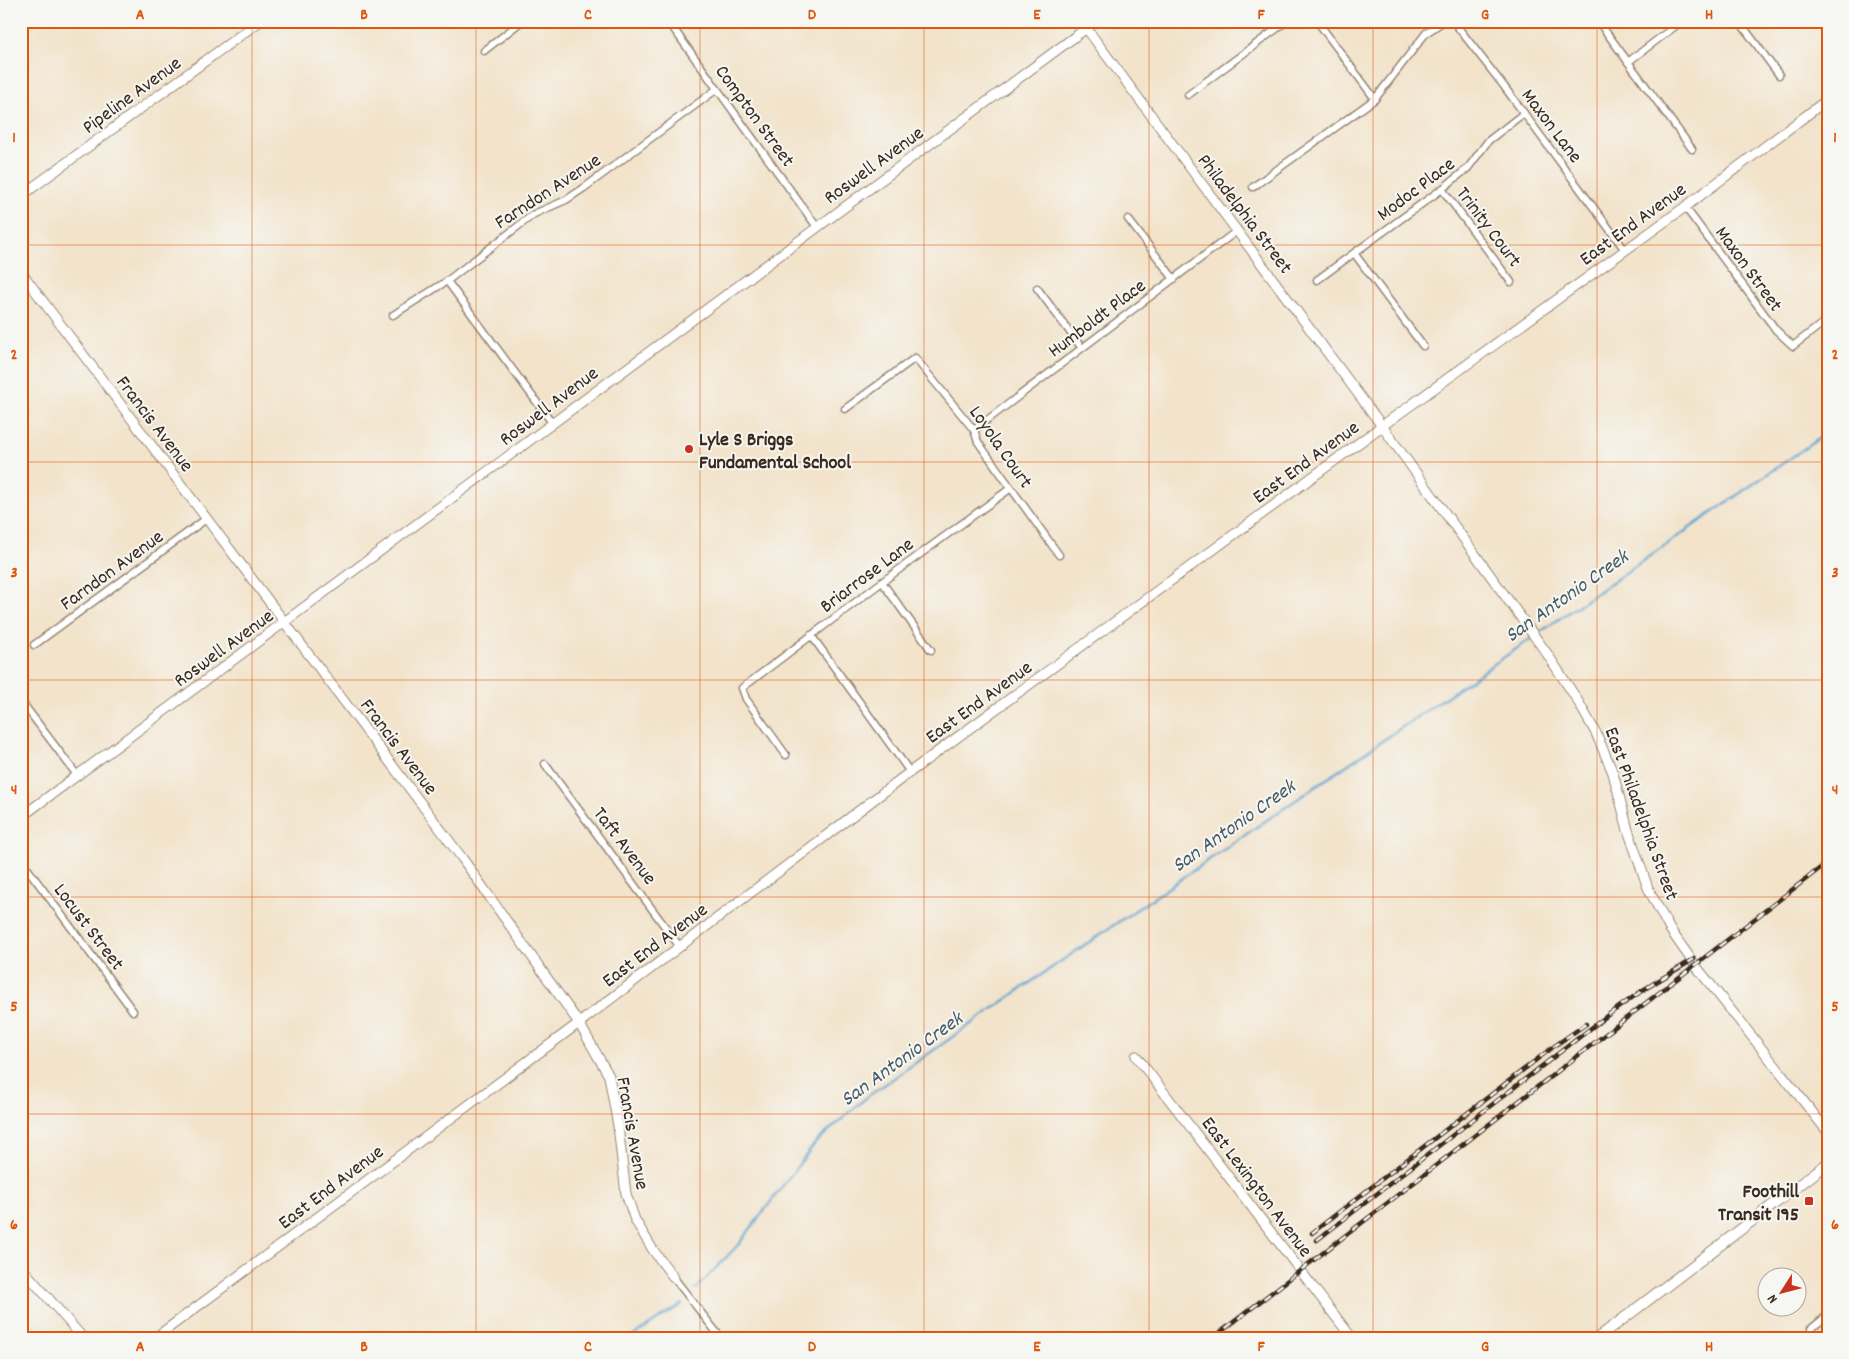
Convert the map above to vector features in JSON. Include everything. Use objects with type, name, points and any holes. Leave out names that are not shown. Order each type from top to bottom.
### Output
[{"type":"main road","points":[[1598,1338],[1828,1163]]},
{"type":"street","name":"Pipeline Avenue","points":[[21,196],[260,21]]},
{"type":"street","points":[[484,51],[522,21]]},
{"type":"street","name":"Compton Street","points":[[668,21],[817,227]]},
{"type":"street","name":"Roswell Avenue","points":[[21,817],[554,424],[1084,25],[1096,21]]},
{"type":"street","points":[[1188,95],[1287,21]]},
{"type":"street","points":[[1317,21],[1375,99]]},
{"type":"street","points":[[1254,187],[1375,99],[1426,33],[1444,21]]},
{"type":"street","name":"Maxon Lane","points":[[1452,21],[1524,113],[1626,250]]},
{"type":"street","points":[[1598,21],[1692,148]]},
{"type":"street","points":[[1628,62],[1682,21]]},
{"type":"street","points":[[1739,21],[1779,75]]},
{"type":"street","name":"Philadelphia Street","points":[[1084,25],[1382,426]]},
{"type":"street","name":"Farndon Avenue","points":[[393,315],[447,281],[534,214],[566,200],[584,188],[717,89]]},
{"type":"street","name":"East End Avenue","points":[[155,1338],[580,1023],[910,772],[1382,426],[1685,207],[1828,99]]},
{"type":"street","name":"Modoc Place","points":[[1317,280],[1442,189],[1468,168],[1488,141],[1524,113]]},
{"type":"street","name":"Trinity Court","points":[[1442,189],[1512,282]]},
{"type":"street","name":"Maxon Street","points":[[1685,207],[1776,330],[1792,346],[1828,319]]},
{"type":"street","points":[[1128,219],[1174,279]]},
{"type":"street","name":"Humboldt Place","points":[[974,430],[1081,347],[1238,230]]},
{"type":"street","points":[[1354,253],[1423,346]]},
{"type":"street","name":"Francis Avenue","points":[[21,272],[458,852],[580,1023],[608,1076],[618,1126],[626,1194],[635,1220],[674,1278]]},
{"type":"street","points":[[447,281],[554,424]]},
{"type":"street","points":[[1037,288],[1081,347]]},
{"type":"street","name":"Loyola Court","points":[[845,409],[915,358],[974,430],[978,442],[1059,555]]},
{"type":"street","name":"East Philadelphia Street","points":[[1382,426],[1548,655],[1576,698],[1596,733],[1613,773],[1628,830],[1648,888],[1669,928],[1695,965],[1828,1132]]},
{"type":"street","name":"Briarrose Lane","points":[[786,755],[746,699],[742,688],[882,582],[1011,488]]},
{"type":"street","name":"Farndon Avenue","points":[[34,646],[206,519]]},
{"type":"street","points":[[882,582],[930,650]]},
{"type":"street","points":[[811,635],[910,772]]},
{"type":"street","points":[[21,701],[77,775]]},
{"type":"street","name":"Taft Avenue","points":[[545,764],[680,947]]},
{"type":"street","name":"Locust Street","points":[[21,860],[133,1011]]},
{"type":"street","name":"East Lexington Avenue","points":[[1136,1056],[1352,1338]]},
{"type":"street","points":[[21,1267],[83,1338]]},
{"type":"street","points":[[674,1278],[722,1338]]},
{"type":"street","points":[[1817,1338],[1811,1329],[1828,1316]]},
{"type":"waterway","name":"San Antonio Creek","points":[[1536,635],[1828,432]]},
{"type":"waterway","name":"San Antonio Creek","points":[[696,1289],[738,1245],[816,1142],[867,1097],[1028,984],[1532,638]]},
{"type":"waterway","name":"San Antonio Creek","points":[[630,1338],[682,1304]]},
{"type":"railway","points":[[1213,1338],[1828,862]]},
{"type":"railway","points":[[1317,1240],[1608,1015],[1643,990],[1694,959]]},
{"type":"railway","points":[[1312,1233],[1553,1047],[1586,1024]]},
{"type":"place","name":"Lyle S Briggs Fundamental School","points":[[689,449]]},
{"type":"place","name":"Foothill Transit 195","points":[[1809,1201]]}]
